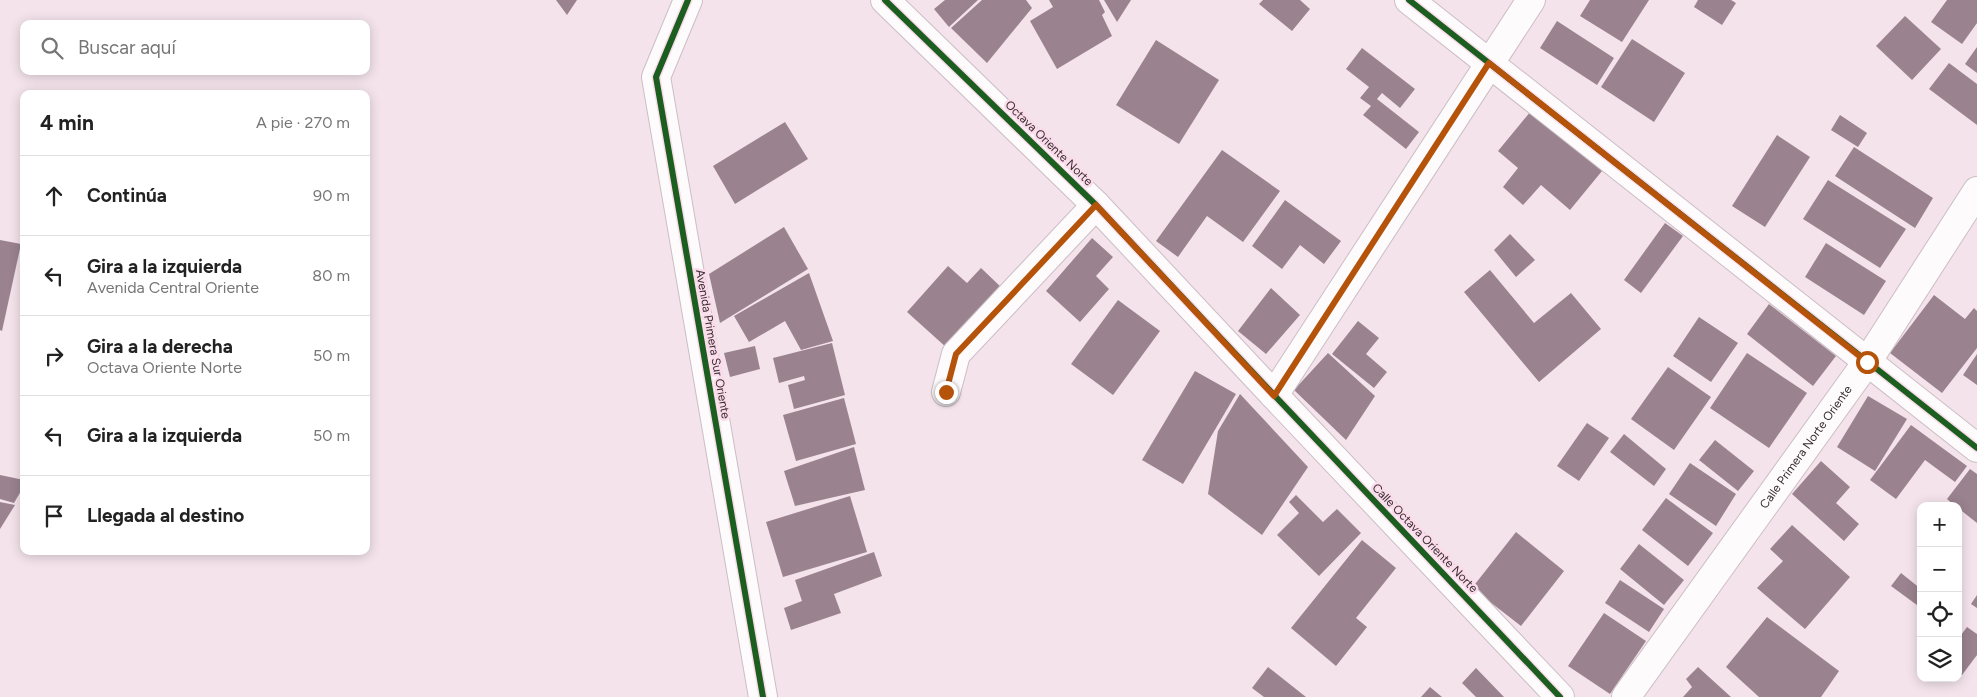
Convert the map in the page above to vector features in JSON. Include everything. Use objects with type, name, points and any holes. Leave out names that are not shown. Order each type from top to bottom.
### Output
[{"type":"street","name":"Avenida Primera Sur Oriente","points":[[688,0],[656,77],[763,697]]},
{"type":"street","name":"Octava Oriente Norte","points":[[885,0],[1096,205],[1274,396]]},
{"type":"street","points":[[1408,0],[1977,448]]},
{"type":"street","points":[[1274,396],[1531,0]]},
{"type":"street","name":"Calle Primera Norte Oriente","points":[[1626,697],[1867,362],[1977,191]]},
{"type":"street","points":[[946,392],[956,354],[1096,205]]},
{"type":"street","name":"Calle Octava Oriente Norte","points":[[1274,396],[1560,697]]},
{"type":"building","points":[[556,0],[577,0],[567,15]]},
{"type":"building","points":[[945,0],[978,0],[949,27],[934,9]]},
{"type":"building","points":[[982,0],[1026,0],[1032,8],[987,63],[951,28]]},
{"type":"building","points":[[1049,0],[1099,0],[1105,12],[1102,15],[1112,36],[1057,69],[1030,21],[1053,7]]},
{"type":"building","points":[[1104,0],[1131,0],[1117,22]]},
{"type":"building","points":[[1263,0],[1300,0],[1310,9],[1292,31],[1259,4]]},
{"type":"building","points":[[1590,0],[1649,0],[1622,42],[1580,16]]},
{"type":"building","points":[[1698,0],[1731,0],[1736,3],[1722,25],[1694,7]]},
{"type":"building","points":[[1947,0],[1977,0],[1977,23],[1962,44],[1931,22]]},
{"type":"building","points":[[1905,16],[1941,49],[1912,80],[1876,46]]},
{"type":"building","points":[[1557,21],[1614,58],[1597,85],[1540,48]]},
{"type":"building","points":[[1632,39],[1685,73],[1654,122],[1601,87]]},
{"type":"building","points":[[1156,40],[1219,80],[1179,144],[1116,105]]},
{"type":"building","points":[[1977,47],[1977,73],[1965,64]]},
{"type":"building","points":[[1362,48],[1415,89],[1400,108],[1382,93],[1377,99],[1419,132],[1406,149],[1363,115],[1371,106],[1360,98],[1369,87],[1346,69]]},
{"type":"building","points":[[1949,63],[1977,84],[1977,125],[1929,89]]},
{"type":"building","points":[[1531,111],[1602,171],[1570,210],[1541,185],[1523,205],[1503,187],[1518,168],[1498,151]]},
{"type":"building","points":[[1840,115],[1867,133],[1858,147],[1831,130]]},
{"type":"building","points":[[785,122],[808,159],[735,204],[713,166]]},
{"type":"building","points":[[1777,135],[1810,157],[1765,227],[1732,206]]},
{"type":"building","points":[[1854,147],[1933,198],[1915,228],[1835,176]]},
{"type":"building","points":[[1222,150],[1280,191],[1243,242],[1207,216],[1178,257],[1156,241]]},
{"type":"building","points":[[1828,180],[1906,229],[1880,268],[1803,219]]},
{"type":"building","points":[[1285,200],[1341,241],[1324,264],[1300,245],[1282,269],[1252,246]]},
{"type":"building","points":[[1665,223],[1683,236],[1641,293],[1624,280]]},
{"type":"building","points":[[784,227],[808,269],[720,323],[709,274]]},
{"type":"building","points":[[1510,234],[1535,260],[1516,277],[1494,250]]},
{"type":"building","points":[[1092,238],[1113,257],[1096,276],[1109,289],[1080,322],[1046,291]]},
{"type":"building","points":[[0,240],[20,244],[20,249],[2,331],[0,330]]},
{"type":"building","points":[[1826,243],[1886,281],[1864,315],[1805,277]]},
{"type":"building","points":[[948,266],[967,283],[981,268],[1002,288],[947,348],[907,312]]},
{"type":"building","points":[[1490,270],[1534,323],[1571,293],[1601,329],[1539,382],[1464,292]]},
{"type":"building","points":[[809,273],[833,341],[801,350],[785,321],[749,342],[734,316]]},
{"type":"building","points":[[1271,288],[1300,315],[1266,354],[1238,331]]},
{"type":"building","points":[[1934,295],[1965,319],[1974,308],[1977,311],[1977,348],[1942,393],[1890,353]]},
{"type":"building","points":[[1118,300],[1160,331],[1113,395],[1071,364]]},
{"type":"building","points":[[1769,304],[1836,356],[1813,386],[1747,334]]},
{"type":"building","points":[[1699,317],[1738,343],[1711,382],[1673,356]]},
{"type":"building","points":[[1358,321],[1379,338],[1366,354],[1387,372],[1374,388],[1332,354]]},
{"type":"building","points":[[832,343],[845,395],[794,409],[788,385],[805,380],[804,376],[779,383],[773,358]]},
{"type":"building","points":[[755,346],[760,369],[730,377],[724,353]]},
{"type":"building","points":[[1328,353],[1375,396],[1346,440],[1294,390]]},
{"type":"building","points":[[1747,353],[1807,393],[1769,448],[1710,408]]},
{"type":"building","points":[[1977,354],[1977,385],[1963,375]]},
{"type":"building","points":[[1668,367],[1711,397],[1674,450],[1631,419]]},
{"type":"building","points":[[1195,371],[1236,394],[1183,484],[1142,460]]},
{"type":"building","points":[[1240,394],[1308,467],[1262,535],[1208,494],[1218,431]]},
{"type":"building","points":[[1868,396],[1907,419],[1875,471],[1837,447]]},
{"type":"building","points":[[844,398],[856,444],[796,461],[783,415]]},
{"type":"building","points":[[1587,423],[1609,438],[1579,481],[1557,466]]},
{"type":"building","points":[[1911,425],[1967,466],[1955,482],[1925,460],[1896,499],[1870,480]]},
{"type":"building","points":[[1624,434],[1666,469],[1654,486],[1610,452]]},
{"type":"building","points":[[1715,440],[1754,471],[1738,491],[1699,460]]},
{"type":"building","points":[[854,447],[865,490],[795,506],[784,471]]},
{"type":"building","points":[[1821,461],[1850,487],[1836,503],[1859,524],[1844,541],[1792,494]]},
{"type":"building","points":[[1690,463],[1736,494],[1716,526],[1669,494]]},
{"type":"building","points":[[1970,469],[1977,474],[1977,523],[1962,511],[1962,502],[1950,502],[1947,499]]},
{"type":"building","points":[[0,475],[20,479],[20,493],[14,503],[0,499]]},
{"type":"building","points":[[1296,495],[1323,522],[1337,509],[1361,533],[1319,576],[1277,535],[1299,513],[1289,502]]},
{"type":"building","points":[[850,496],[867,552],[783,577],[766,522]]},
{"type":"building","points":[[1666,498],[1713,533],[1688,566],[1642,530]]},
{"type":"building","points":[[0,502],[15,505],[0,529]]},
{"type":"building","points":[[1792,525],[1850,577],[1805,629],[1757,588],[1783,561],[1770,549]]},
{"type":"building","points":[[1516,532],[1564,571],[1521,626],[1472,588]]},
{"type":"building","points":[[1362,540],[1396,568],[1356,618],[1367,627],[1336,666],[1291,628]]},
{"type":"building","points":[[1639,544],[1684,580],[1664,605],[1620,569]]},
{"type":"building","points":[[874,552],[882,576],[834,594],[841,613],[791,630],[784,608],[802,601],[795,580]]},
{"type":"building","points":[[1901,573],[1917,586],[1917,605],[1891,586]]},
{"type":"building","points":[[1620,580],[1664,609],[1649,632],[1605,603]]},
{"type":"building","points":[[1977,595],[1977,608],[1971,604]]},
{"type":"building","points":[[1604,613],[1646,641],[1610,694],[1568,666]]},
{"type":"building","points":[[1767,617],[1839,671],[1821,697],[1759,697],[1726,667]]},
{"type":"building","points":[[1967,627],[1977,634],[1977,655],[1962,675],[1962,637]]},
{"type":"building","points":[[1268,667],[1306,697],[1264,697],[1252,688]]},
{"type":"building","points":[[1698,667],[1731,697],[1683,697],[1692,687],[1686,679]]},
{"type":"building","points":[[1476,668],[1504,697],[1476,697],[1462,683]]},
{"type":"building","points":[[1430,687],[1442,697],[1421,697]]},
{"type":"cycle path","points":[[688,0],[656,77],[763,697]]},
{"type":"cycle path","points":[[885,0],[1096,205],[1560,697]]},
{"type":"cycle path","points":[[1409,0],[1977,448]]},
{"type":"route","points":[[946,392],[956,354],[1096,205],[1274,396],[1489,63],[1867,362]]}]
